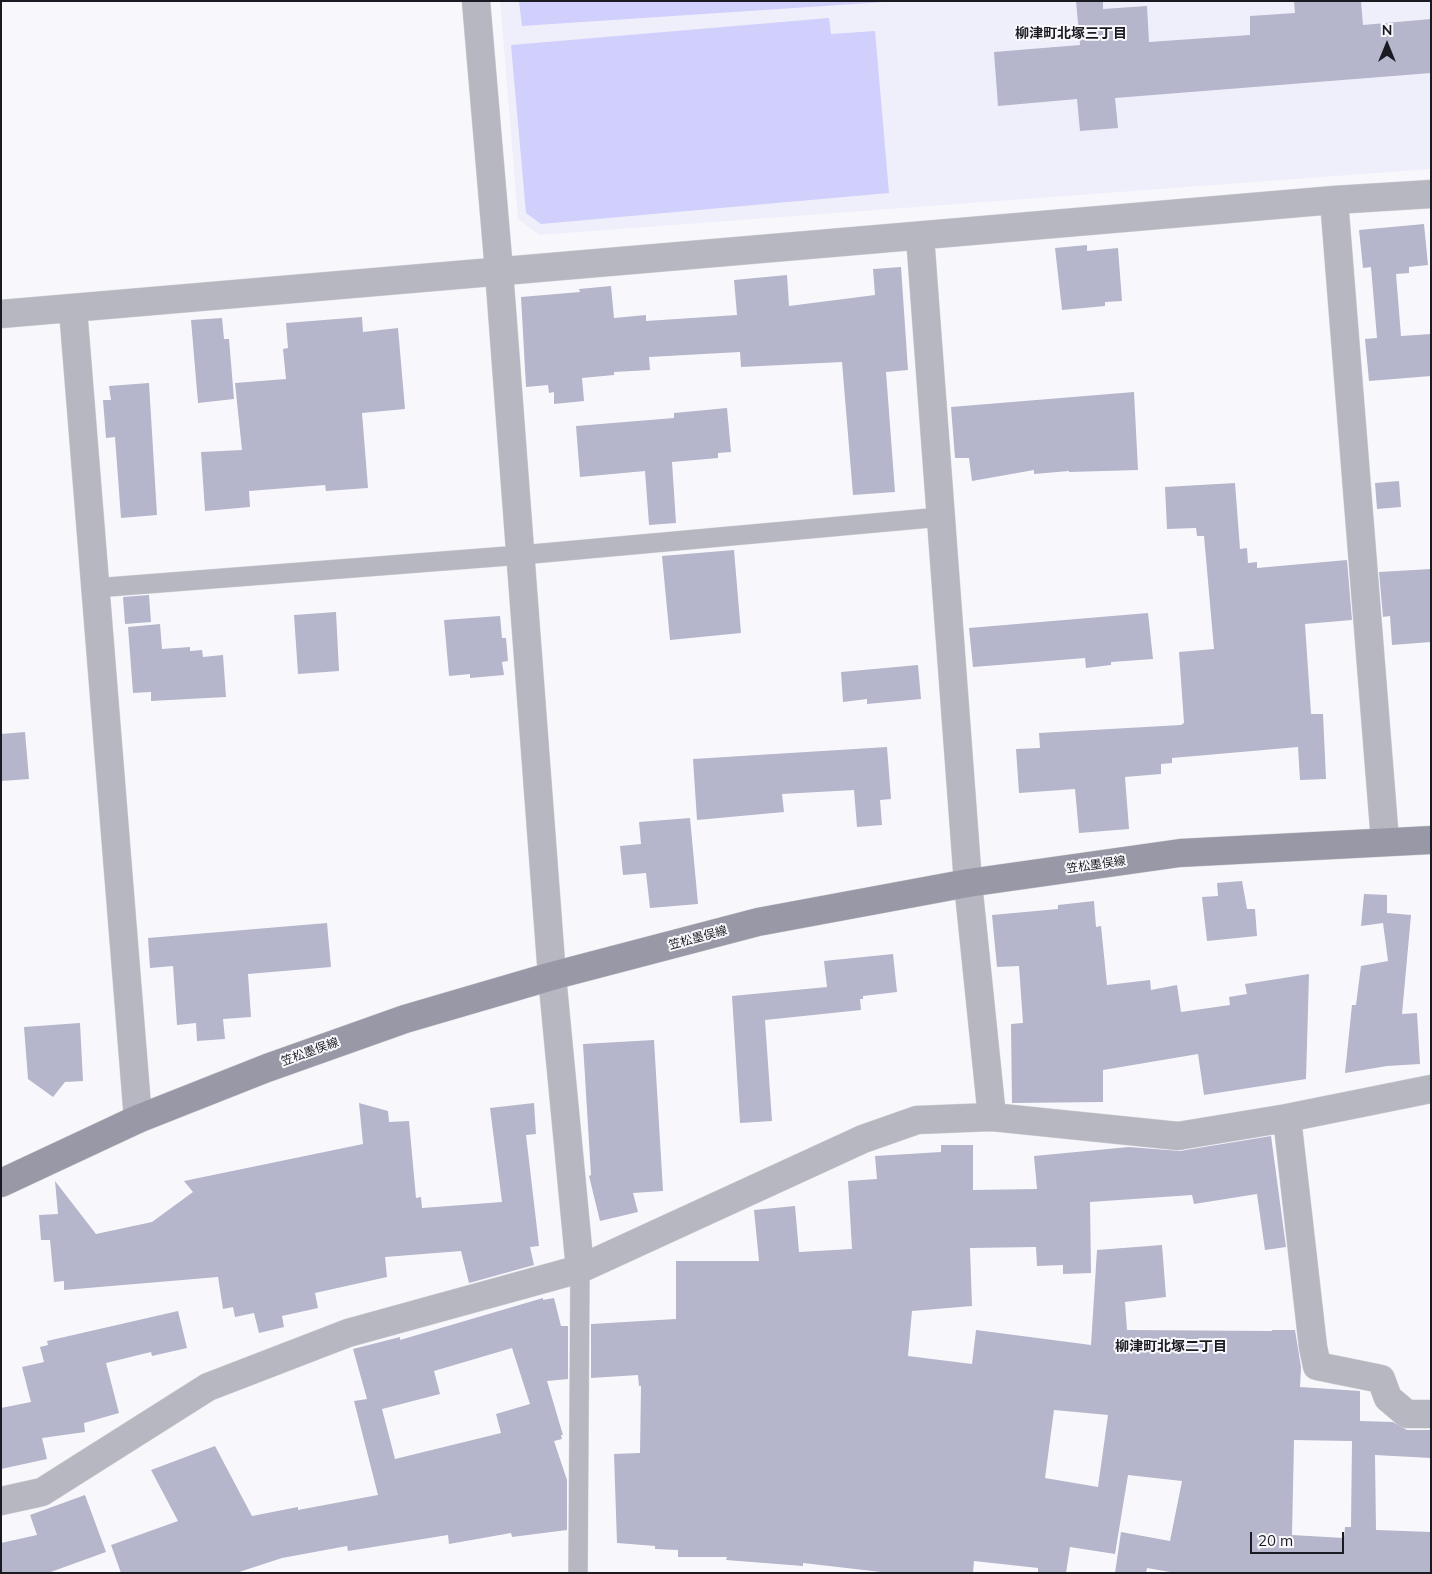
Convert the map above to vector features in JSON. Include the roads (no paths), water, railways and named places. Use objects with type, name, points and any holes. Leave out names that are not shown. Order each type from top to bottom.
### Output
[{"type":"main road","name":"笠松墨俣線","points":[[1,1183],[138,1119],[267,1068],[405,1019],[552,976],[758,922],[968,883],[1180,853],[1431,840]]},
{"type":"street","points":[[476,1],[500,271],[552,976],[580,1269]]},
{"type":"street","points":[[1,314],[1334,200],[1431,194]]},
{"type":"street","points":[[1334,200],[1386,841]]},
{"type":"street","points":[[920,236],[968,883],[992,1117]]},
{"type":"street","points":[[73,309],[138,1119]]},
{"type":"street","points":[[1,1502],[42,1492],[208,1387],[348,1333],[580,1269],[862,1139],[917,1120],[992,1117],[1178,1136],[1287,1118],[1431,1089]]},
{"type":"street","points":[[1287,1118],[1313,1347],[1317,1366],[1381,1379],[1388,1398],[1407,1414],[1431,1414]]},
{"type":"lane","points":[[95,588],[521,555],[940,517]]},
{"type":"lane","points":[[578,1573],[580,1269]]},
{"type":"district","name":"柳津町北塚三丁目","points":[[1071,34]]},
{"type":"district","name":"柳津町北塚二丁目","points":[[1171,1347]]}]
